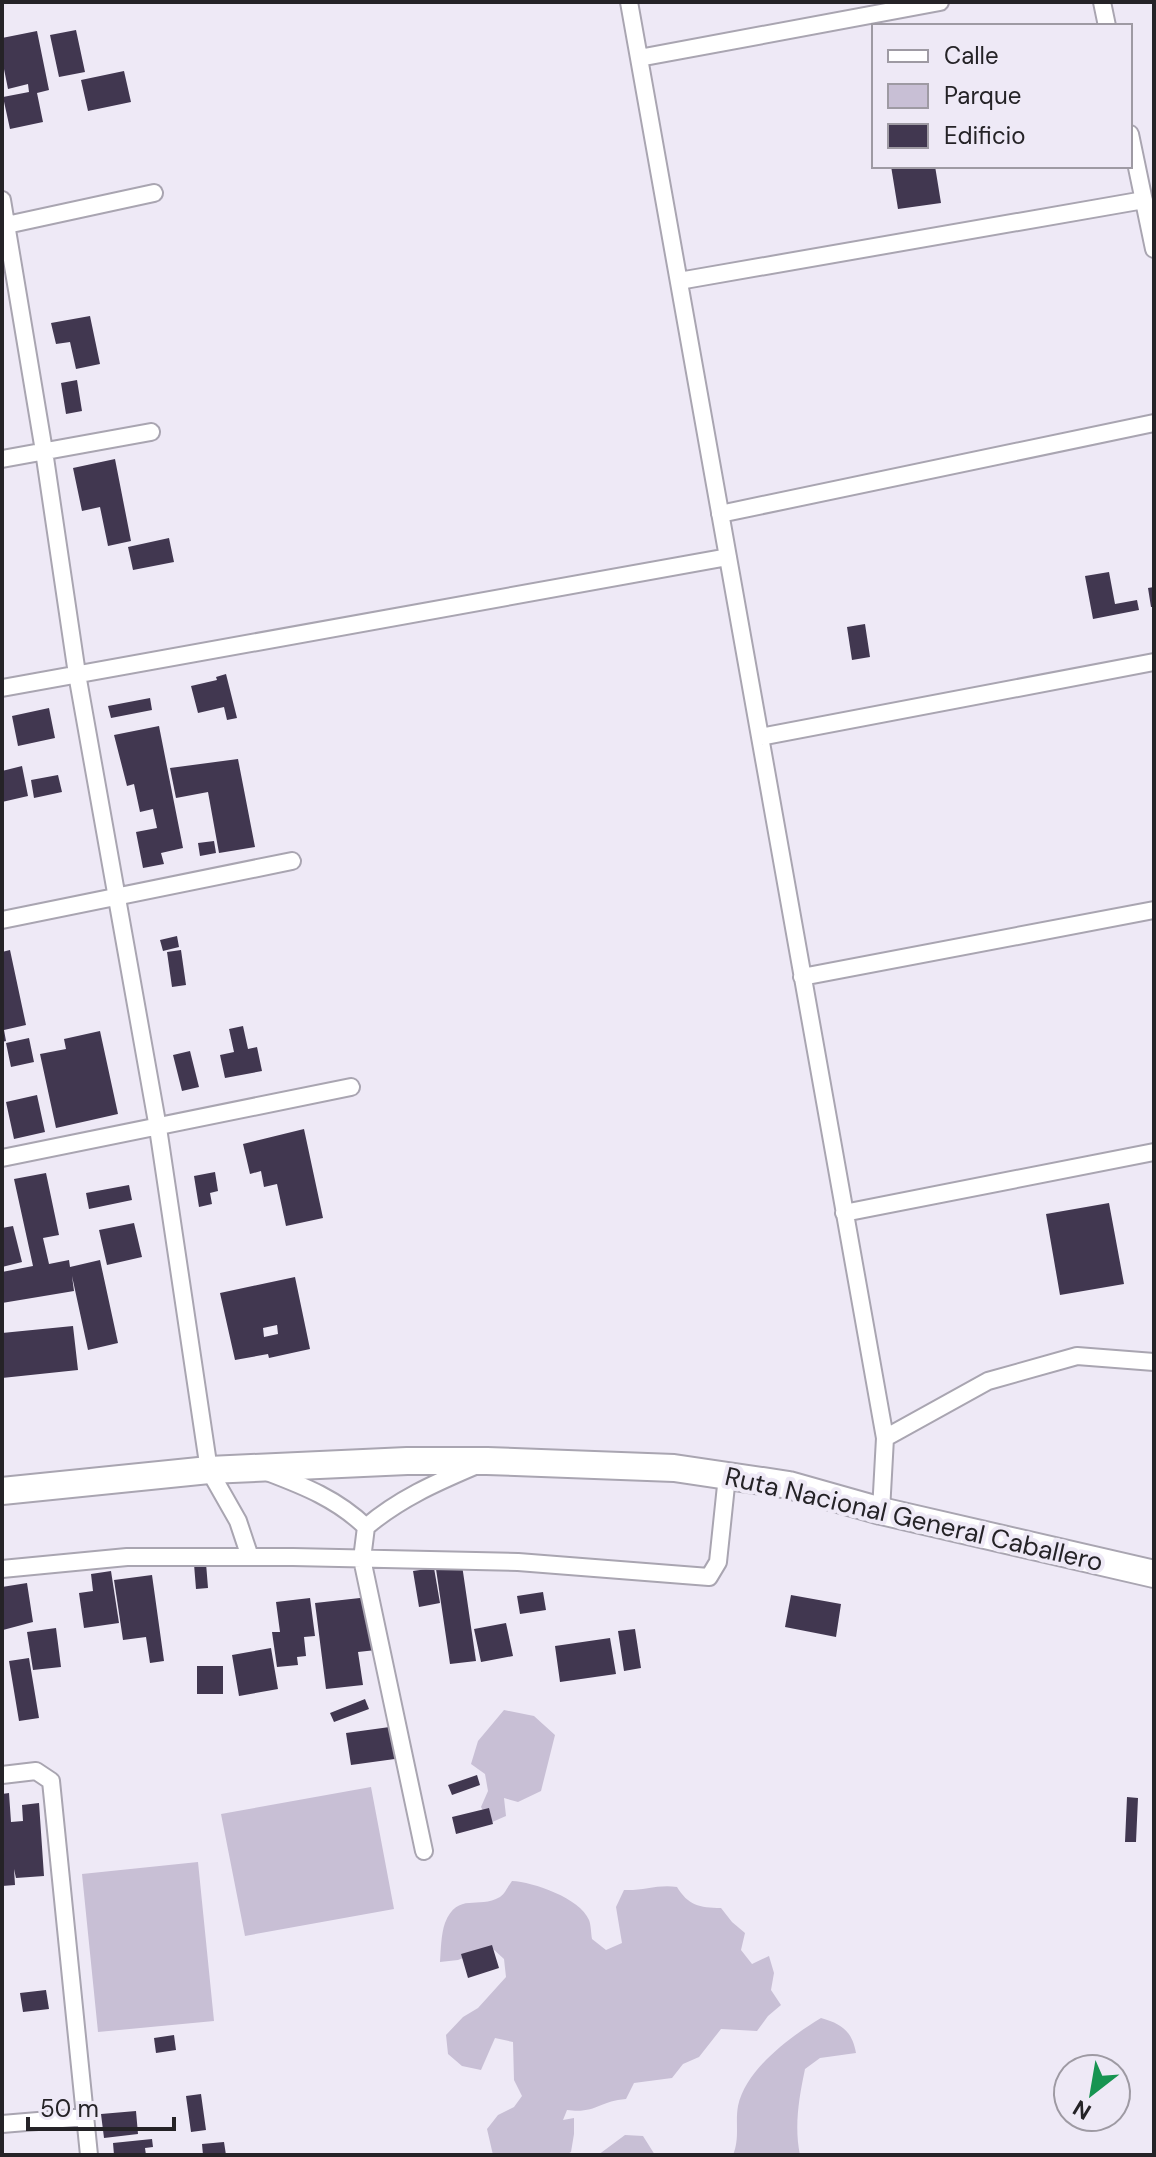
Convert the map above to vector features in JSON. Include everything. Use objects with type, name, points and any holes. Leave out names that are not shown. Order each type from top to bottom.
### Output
[{"type":"highway","name":"Ruta Nacional General Caballero","points":[[2,1491],[209,1470],[407,1461],[674,1468],[789,1485],[881,1511],[1154,1574]]},
{"type":"street","points":[[629,2],[885,1438],[881,1511]]},
{"type":"street","points":[[639,58],[940,2]]},
{"type":"street","points":[[1102,2],[1107,24]]},
{"type":"street","points":[[1132,143],[1154,249]]},
{"type":"street","points":[[4,225],[154,193]]},
{"type":"street","points":[[2,200],[77,674],[158,1128],[209,1470],[238,1521],[250,1557]]},
{"type":"street","points":[[679,281],[1144,200]]},
{"type":"street","points":[[720,514],[1154,423]]},
{"type":"street","points":[[2,459],[151,432]]},
{"type":"street","points":[[2,688],[728,557]]},
{"type":"street","points":[[760,737],[1154,662]]},
{"type":"street","points":[[2,920],[292,861]]},
{"type":"street","points":[[802,977],[1154,910]]},
{"type":"street","points":[[2,1158],[351,1087]]},
{"type":"street","points":[[844,1213],[1154,1152]]},
{"type":"street","points":[[885,1438],[988,1381],[1077,1356],[1154,1362]]},
{"type":"street","points":[[424,1851],[362,1559],[366,1527],[390,1507],[419,1490],[487,1461]]},
{"type":"street","points":[[255,1468],[342,1505],[366,1527]]},
{"type":"street","points":[[2,1569],[127,1557],[250,1557],[518,1562],[709,1577],[718,1562],[727,1476]]},
{"type":"street","points":[[2,1775],[36,1771],[51,1781],[89,2155]]},
{"type":"street","points":[[2,2124],[86,2117]]},
{"type":"green space","points":[[504,1710],[534,1716],[555,1735],[541,1791],[518,1802],[504,1798],[506,1816],[490,1823],[481,1807],[488,1791],[485,1774],[471,1764],[478,1741]]},
{"type":"green space","points":[[371,1787],[394,1909],[245,1936],[221,1814]]},
{"type":"green space","points":[[198,1862],[214,2021],[98,2032],[82,1874]]},
{"type":"green space","points":[[512,1881],[543,1888],[576,1905],[589,1920],[592,1939],[606,1950],[622,1943],[616,1907],[624,1890],[677,1887],[685,1898],[695,1904],[721,1908],[745,1933],[741,1950],[752,1964],[769,1956],[774,1973],[771,1990],[781,2005],[757,2031],[721,2029],[699,2057],[683,2064],[672,2078],[634,2083],[626,2099],[591,2109],[567,2110],[563,2120],[574,2118],[574,2134],[571,2152],[566,2155],[493,2155],[487,2129],[498,2115],[514,2107],[522,2096],[514,2080],[513,2042],[495,2038],[481,2070],[462,2066],[448,2054],[446,2035],[463,2017],[478,2008],[506,1977],[504,1959],[491,1947],[458,1960],[440,1962],[441,1947],[445,1923],[456,1907],[492,1901],[505,1892]]},
{"type":"green space","points":[[821,2018],[845,2030],[852,2039],[856,2053],[820,2058],[805,2069],[797,2123],[800,2155],[733,2155],[738,2106],[750,2079],[783,2044]]},
{"type":"green space","points":[[625,2135],[643,2136],[655,2155],[598,2155]]},
{"type":"building","points":[[76,30],[85,72],[59,77],[50,35]]},
{"type":"building","points":[[37,31],[49,90],[37,93],[43,122],[10,129],[3,97],[29,92],[28,84],[8,89],[2,59],[2,38]]},
{"type":"building","points":[[124,71],[131,102],[88,111],[81,80]]},
{"type":"building","points":[[891,168],[935,168],[941,203],[898,209]]},
{"type":"building","points":[[90,316],[100,364],[76,369],[70,342],[56,344],[51,323]]},
{"type":"building","points":[[77,380],[82,411],[66,414],[61,383]]},
{"type":"building","points":[[115,459],[131,541],[108,546],[100,507],[82,511],[73,468]]},
{"type":"building","points":[[169,538],[174,562],[133,570],[128,547]]},
{"type":"building","points":[[1109,572],[1115,604],[1137,600],[1139,610],[1093,619],[1085,576]]},
{"type":"building","points":[[1154,587],[1154,607],[1151,607],[1148,588]]},
{"type":"building","points":[[865,624],[870,657],[852,660],[847,627]]},
{"type":"building","points":[[226,674],[237,718],[227,720],[224,707],[198,713],[191,686],[217,680],[216,677]]},
{"type":"building","points":[[150,698],[152,710],[111,718],[108,706]]},
{"type":"building","points":[[49,708],[55,738],[18,746],[12,716]]},
{"type":"building","points":[[159,726],[183,848],[161,853],[164,864],[143,868],[136,832],[157,828],[153,809],[140,812],[134,784],[127,786],[114,735]]},
{"type":"building","points":[[238,759],[255,847],[219,853],[208,792],[176,798],[170,768]]},
{"type":"building","points":[[22,766],[28,796],[2,802],[2,771]]},
{"type":"building","points":[[58,775],[62,792],[34,798],[31,780]]},
{"type":"building","points":[[214,841],[216,853],[200,856],[198,843]]},
{"type":"building","points":[[177,936],[179,947],[163,951],[160,940]]},
{"type":"building","points":[[10,950],[26,1025],[4,1030],[6,1041],[2,1042],[2,952]]},
{"type":"building","points":[[181,950],[186,985],[172,987],[167,952]]},
{"type":"building","points":[[243,1026],[248,1049],[257,1047],[262,1071],[225,1078],[220,1055],[234,1052],[229,1029]]},
{"type":"building","points":[[100,1031],[118,1114],[56,1128],[40,1054],[66,1049],[64,1039]]},
{"type":"building","points":[[29,1038],[34,1062],[11,1067],[6,1043]]},
{"type":"building","points":[[190,1051],[199,1087],[182,1091],[173,1055]]},
{"type":"building","points":[[37,1095],[45,1132],[14,1139],[6,1102]]},
{"type":"building","points":[[304,1129],[323,1218],[286,1226],[277,1184],[264,1187],[261,1171],[250,1174],[243,1144]]},
{"type":"building","points":[[215,1172],[218,1191],[210,1193],[212,1204],[199,1207],[194,1176]]},
{"type":"building","points":[[46,1173],[59,1235],[43,1238],[49,1264],[69,1260],[70,1267],[100,1260],[118,1343],[88,1350],[72,1276],[74,1291],[2,1303],[2,1272],[33,1266],[14,1179]]},
{"type":"building","points":[[129,1185],[132,1200],[89,1209],[86,1193]]},
{"type":"building","points":[[1109,1203],[1124,1284],[1060,1295],[1046,1214]]},
{"type":"building","points":[[134,1223],[142,1257],[107,1265],[99,1230]]},
{"type":"building","points":[[13,1226],[22,1262],[2,1267],[2,1228]]},
{"type":"building","points":[[295,1277],[310,1349],[269,1358],[268,1354],[235,1360],[220,1293]],"holes":[[[277,1325],[278,1334],[264,1337],[263,1328]]]},
{"type":"building","points":[[73,1326],[78,1370],[2,1378],[2,1333]]},
{"type":"building","points":[[206,1563],[208,1588],[196,1589],[194,1564]]},
{"type":"building","points":[[462,1565],[476,1661],[450,1664],[436,1569]]},
{"type":"building","points":[[434,1568],[440,1603],[419,1607],[413,1571]]},
{"type":"building","points":[[111,1571],[119,1623],[84,1628],[79,1593],[93,1591],[91,1574]]},
{"type":"building","points":[[152,1575],[164,1661],[150,1663],[146,1637],[123,1640],[114,1580]]},
{"type":"building","points":[[27,1583],[33,1622],[3,1630],[2,1587]]},
{"type":"building","points":[[543,1592],[546,1610],[520,1614],[517,1596]]},
{"type":"building","points":[[791,1595],[841,1604],[836,1637],[785,1627]]},
{"type":"building","points":[[369,1597],[376,1650],[358,1652],[363,1685],[326,1689],[315,1603]]},
{"type":"building","points":[[310,1598],[315,1636],[304,1637],[306,1656],[297,1657],[298,1665],[277,1667],[272,1632],[280,1632],[276,1602]]},
{"type":"building","points":[[506,1623],[513,1656],[481,1662],[474,1629]]},
{"type":"building","points":[[56,1628],[61,1667],[33,1670],[27,1632]]},
{"type":"building","points":[[635,1629],[641,1668],[624,1671],[618,1631]]},
{"type":"building","points":[[610,1638],[616,1674],[560,1682],[555,1646]]},
{"type":"building","points":[[271,1648],[278,1689],[239,1696],[232,1655]]},
{"type":"building","points":[[29,1658],[39,1718],[19,1721],[9,1661]]},
{"type":"building","points":[[197,1666],[223,1666],[223,1694],[197,1694]]},
{"type":"building","points":[[365,1699],[369,1709],[334,1722],[330,1713]]},
{"type":"building","points":[[397,1726],[402,1758],[351,1765],[346,1733]]},
{"type":"building","points":[[477,1775],[480,1785],[452,1795],[448,1785]]},
{"type":"building","points":[[9,1793],[11,1822],[23,1821],[22,1805],[39,1803],[44,1876],[16,1878],[14,1869],[15,1885],[2,1886],[2,1794]]},
{"type":"building","points":[[1127,1797],[1138,1798],[1136,1842],[1125,1842]]},
{"type":"building","points":[[489,1808],[493,1824],[456,1834],[452,1817]]},
{"type":"building","points":[[492,1945],[499,1968],[468,1978],[461,1954]]},
{"type":"building","points":[[46,1990],[49,2009],[23,2012],[20,1993]]},
{"type":"building","points":[[174,2035],[176,2050],[156,2053],[154,2038]]},
{"type":"building","points":[[201,2094],[206,2130],[191,2132],[186,2096]]},
{"type":"building","points":[[136,2111],[138,2134],[104,2138],[101,2114]]},
{"type":"building","points":[[152,2139],[153,2147],[145,2148],[146,2155],[114,2155],[113,2143]]},
{"type":"building","points":[[224,2142],[226,2155],[203,2155],[202,2144]]}]
